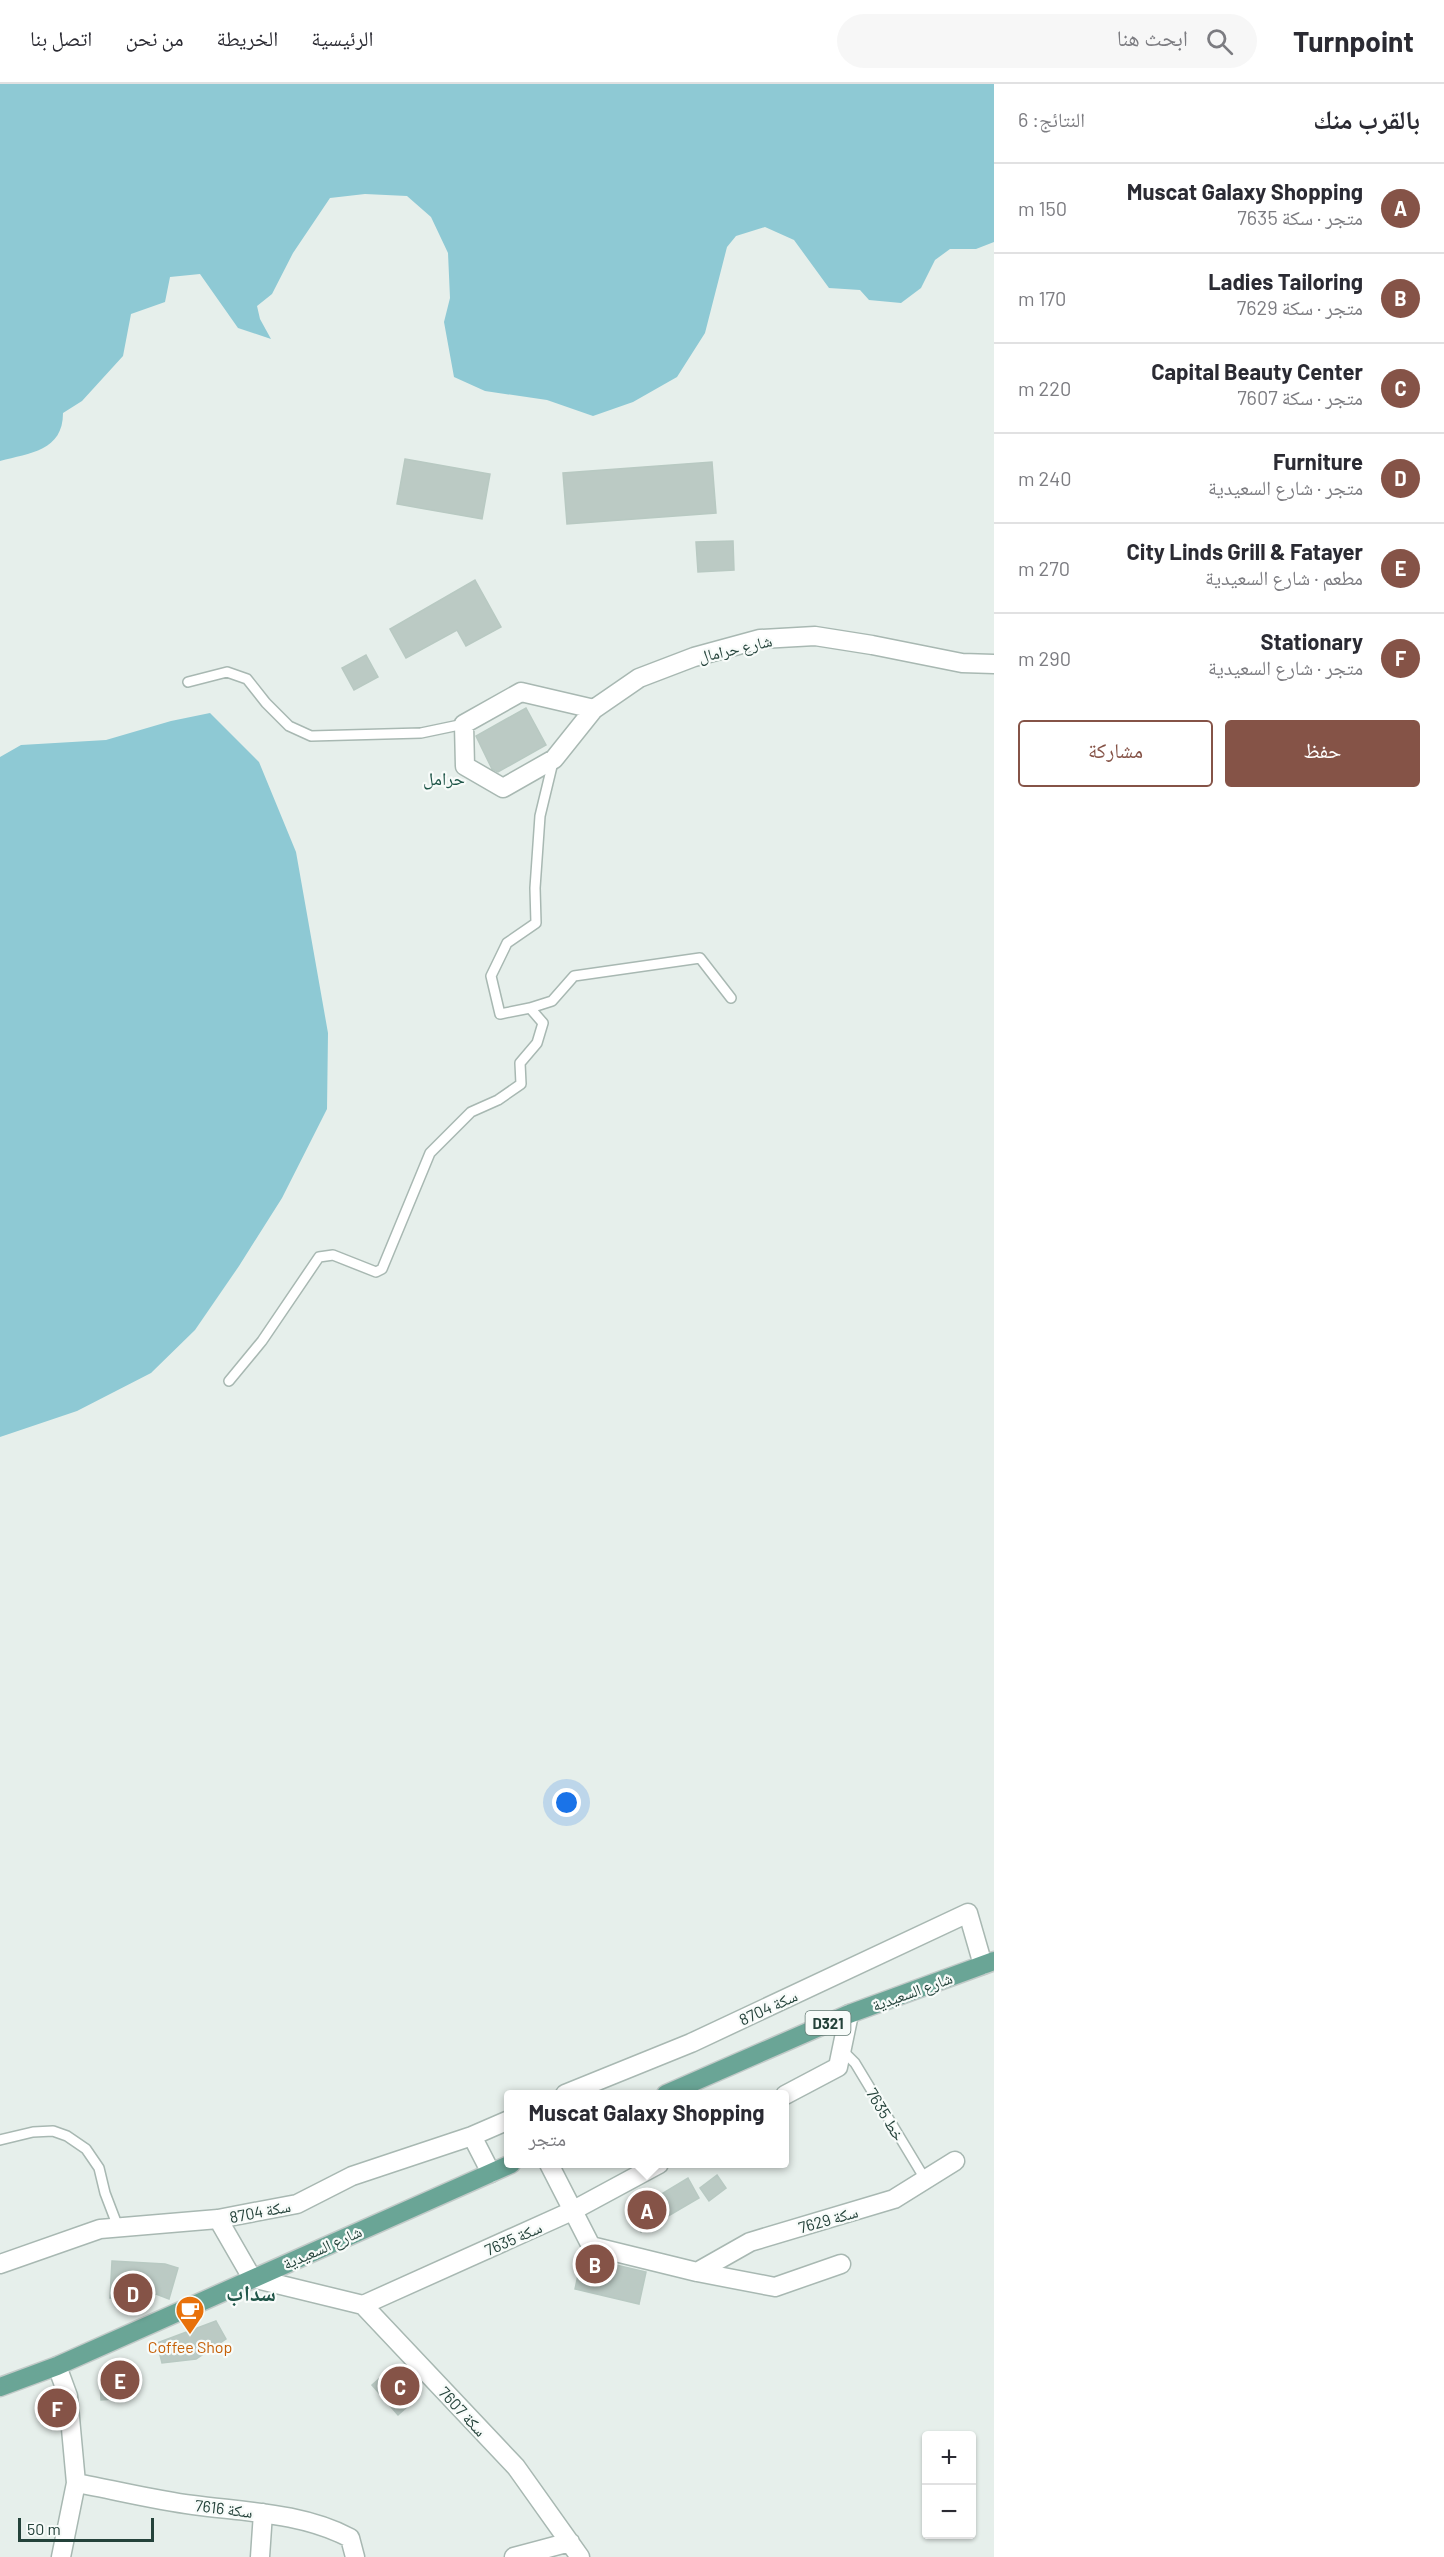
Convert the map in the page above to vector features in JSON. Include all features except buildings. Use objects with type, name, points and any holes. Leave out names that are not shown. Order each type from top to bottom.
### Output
[{"type":"main road","name":"شارع السعيدية","points":[[675,2090],[849,2014],[989,1963]]},
{"type":"main road","name":"شارع السعيدية","points":[[1,2391],[504,2166]]},
{"type":"street","name":"شارع حرامال","points":[[464,724],[465,766],[502,788],[554,759],[594,709],[639,678],[694,657],[760,639],[815,636],[962,663],[994,664]]},
{"type":"street","points":[[464,724],[520,692],[594,709]]},
{"type":"street","name":"سكة 8704","points":[[575,2090],[691,2043],[968,1913],[989,1963]]},
{"type":"street","points":[[789,2094],[838,2067],[849,2014]]},
{"type":"street","name":"سكة 8704","points":[[0,2264],[100,2229],[218,2219],[297,2204],[352,2176],[472,2136],[504,2122]]},
{"type":"street","points":[[472,2136],[491,2173]]},
{"type":"street","name":"سكة 7629","points":[[698,2272],[750,2242],[894,2199],[955,2160]]},
{"type":"street","points":[[551,2168],[591,2246],[698,2272],[775,2287],[841,2264]]},
{"type":"street","name":"سكة 7635","points":[[363,2305],[572,2211],[650,2168]]},
{"type":"street","points":[[218,2219],[252,2278],[363,2305]]},
{"type":"street","name":"سكة 7607","points":[[363,2305],[516,2467],[567,2549],[580,2557]]},
{"type":"street","points":[[57,2366],[68,2396],[76,2483],[61,2557]]},
{"type":"street","name":"سكة 7616","points":[[76,2483],[191,2504],[263,2513],[328,2527],[350,2538],[355,2557]]},
{"type":"street","points":[[260,2557],[263,2513]]},
{"type":"street","points":[[514,2557],[567,2549]]},
{"type":"lane","points":[[188,682],[227,672],[247,679],[289,726],[311,736],[421,733],[464,724]]},
{"type":"lane","points":[[554,759],[540,816],[535,888],[536,923],[507,943],[491,976],[500,1014],[530,1008],[552,1000],[574,976],[700,958],[731,998]]},
{"type":"lane","points":[[229,1381],[262,1341],[319,1257],[333,1255],[376,1272],[382,1269],[430,1153],[471,1112],[498,1100],[521,1084],[520,1063],[537,1043],[543,1023],[530,1008]]},
{"type":"lane","name":"7635 خط","points":[[841,2053],[847,2055],[855,2063],[925,2179]]},
{"type":"lane","points":[[0,2140],[33,2132],[53,2131],[67,2136],[86,2149],[99,2168],[105,2193],[118,2227]]},
{"type":"water","points":[[0,84],[994,84],[994,242],[976,249],[950,249],[935,260],[921,288],[901,303],[869,300],[860,290],[829,288],[794,240],[765,227],[736,236],[727,247],[705,333],[677,377],[633,402],[593,416],[547,400],[485,391],[454,377],[444,322],[450,298],[448,253],[431,217],[407,196],[365,194],[330,198],[293,253],[272,294],[257,306],[260,319],[271,339],[238,328],[200,274],[170,277],[165,302],[131,314],[123,356],[82,401],[63,413],[62,426],[51,443],[33,452],[0,461]]},
{"type":"water","points":[[210,713],[259,762],[296,852],[328,1033],[327,1109],[282,1198],[195,1330],[151,1373],[77,1411],[0,1437],[0,757],[21,745],[106,740],[171,721]]},
{"type":"place","name":"Muscat Galaxy Shopping","points":[[647,2210]]},
{"type":"place","name":"Ladies Tailoring","points":[[595,2264]]},
{"type":"place","name":"Furniture","points":[[133,2293]]},
{"type":"place","name":"Coffee Shop","points":[[190,2336]]},
{"type":"place","name":"City Linds Grill & Fatayer","points":[[120,2380]]},
{"type":"place","name":"Capital Beauty Center","points":[[400,2386]]},
{"type":"place","name":"Stationary","points":[[57,2408]]},
{"type":"district","name":"حرامل","points":[[444,778]]},
{"type":"district","name":"سداب","points":[[251,2292]]}]
